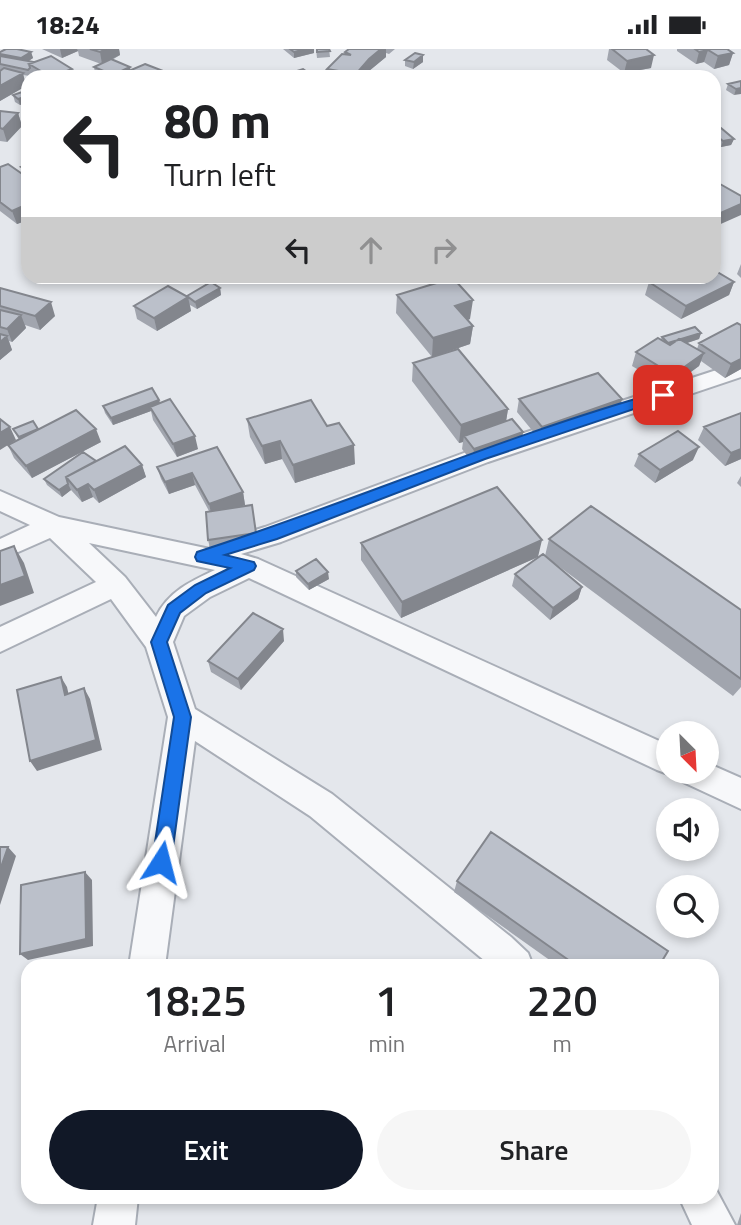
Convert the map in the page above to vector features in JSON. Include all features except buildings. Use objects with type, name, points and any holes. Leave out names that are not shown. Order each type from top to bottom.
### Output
[{"type":"street","points":[[202,557],[272,535],[480,456],[741,369]]},
{"type":"street","points":[[0,500],[53,525],[154,549],[249,566],[656,754]]},
{"type":"street","points":[[0,550],[53,525]]},
{"type":"street","points":[[53,525],[116,585],[159,642],[183,717],[149,959]]},
{"type":"street","points":[[159,642],[174,609],[200,589],[249,566]]},
{"type":"street","points":[[0,640],[116,585]]},
{"type":"street","points":[[183,717],[321,805],[509,959]]},
{"type":"street","points":[[719,784],[741,794]]},
{"type":"street","points":[[114,1225],[117,1204]]},
{"type":"street","points":[[703,1204],[714,1225]]},
{"type":"route","points":[[161,862],[183,717],[159,642],[174,609],[200,589],[249,566],[202,557],[272,535],[480,456],[663,395]]}]
